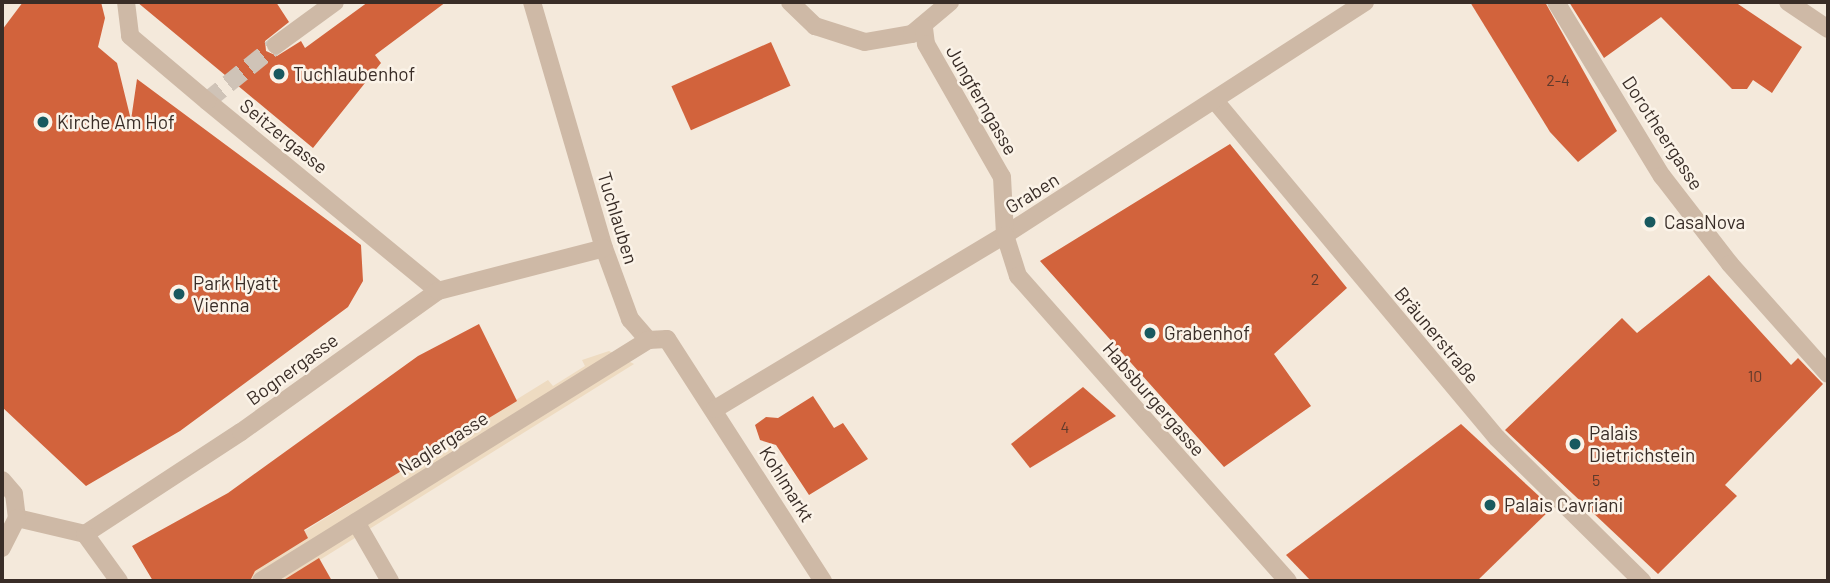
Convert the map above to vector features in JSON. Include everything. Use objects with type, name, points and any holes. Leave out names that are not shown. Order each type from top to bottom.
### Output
[{"type":"street","name":"Seitzergasse","points":[[126,2],[130,36],[438,290]]},
{"type":"street","points":[[276,45],[335,2]]},
{"type":"street","name":"Tuchlauben","points":[[533,2],[604,248],[630,319],[648,340]]},
{"type":"street","points":[[790,2],[815,26],[865,42],[895,39],[924,28],[950,2]]},
{"type":"street","name":"Graben","points":[[715,409],[1005,235],[1216,102],[1365,2]]},
{"type":"street","name":"Dorotheergasse","points":[[1556,2],[1662,176],[1730,264],[1828,374]]},
{"type":"street","points":[[1788,2],[1828,29]]},
{"type":"street","name":"Jungferngasse","points":[[924,28],[926,44],[1002,177],[1005,235]]},
{"type":"street","name":"Bräunerstraße","points":[[1216,102],[1497,438],[1642,581]]},
{"type":"street","name":"Habsburgergasse","points":[[1005,235],[1018,276],[1288,581]]},
{"type":"street","name":"Bognergasse","points":[[85,534],[241,432],[438,290],[604,248]]},
{"type":"street","points":[[648,340],[667,339],[715,409]]},
{"type":"street","name":"Naglergasse","points":[[261,581],[648,340]]},
{"type":"street","name":"Kohlmarkt","points":[[715,409],[823,581]]},
{"type":"street","points":[[2,480],[14,494],[17,519],[2,548]]},
{"type":"street","points":[[17,519],[85,534],[119,581]]},
{"type":"street","points":[[356,522],[390,581]]},
{"type":"shaded area","points":[[609,351],[634,364],[286,581],[224,581],[548,380],[553,386],[585,366],[582,360]]},
{"type":"building","name":"Park Hyatt Vienna","points":[[23,2],[101,2],[105,18],[98,47],[117,63],[131,120],[137,79],[361,245],[363,281],[348,307],[180,431],[86,486],[2,407],[2,30]]},
{"type":"building","name":"Tuchlaubenhof","points":[[137,2],[276,2],[289,22],[265,41],[266,51],[277,56],[301,41],[305,48],[368,2],[446,2],[375,55],[381,63],[313,148]]},
{"type":"building","points":[[1470,2],[1545,2],[1617,131],[1578,162],[1550,132]]},
{"type":"building","points":[[1569,2],[1735,2],[1802,47],[1772,93],[1753,80],[1747,89],[1732,89],[1661,17],[1604,58]]},
{"type":"building","points":[[771,42],[791,86],[691,130],[671,86]]},
{"type":"building","points":[[1230,144],[1347,288],[1274,354],[1311,406],[1224,467],[1040,261]]},
{"type":"building","points":[[1709,275],[1791,365],[1798,358],[1823,384],[1725,485],[1737,496],[1658,574],[1505,430],[1622,318],[1637,333]]},
{"type":"building","points":[[479,324],[517,401],[304,530],[308,538],[255,571],[250,581],[153,581],[132,546],[228,493],[418,356]]},
{"type":"building","points":[[1083,387],[1116,416],[1030,468],[1011,444]]},
{"type":"building","points":[[813,396],[834,428],[843,423],[868,459],[809,495],[776,445],[760,440],[755,425],[766,417],[778,418]]},
{"type":"building","name":"Palais Cavriani","points":[[1461,424],[1552,508],[1477,581],[1311,581],[1286,555]]},
{"type":"building","points":[[319,558],[332,581],[282,581]]},
{"type":"tunnel","points":[[207,101],[276,45]]},
{"type":"place","name":"Tuchlaubenhof","points":[[279,74]]},
{"type":"place","name":"Kirche Am Hof","points":[[43,122]]},
{"type":"place","name":"CasaNova","points":[[1650,222]]},
{"type":"place","name":"Park Hyatt Vienna","points":[[179,294]]},
{"type":"place","name":"Grabenhof","points":[[1150,333]]},
{"type":"place","name":"Palais Dietrichstein","points":[[1575,444]]},
{"type":"place","name":"Palais Cavriani","points":[[1490,505]]}]
